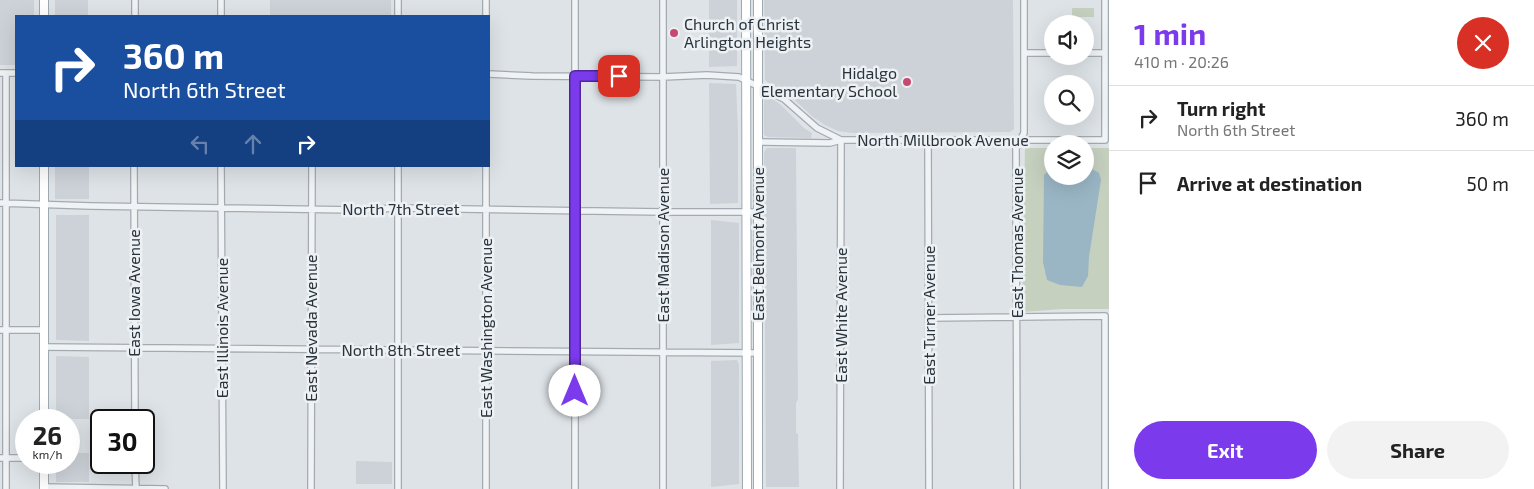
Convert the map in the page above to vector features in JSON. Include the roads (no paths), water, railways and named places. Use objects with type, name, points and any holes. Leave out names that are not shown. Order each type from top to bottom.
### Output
[{"type":"main road","points":[[44,0],[44,15]]},
{"type":"main road","name":"East Belmont Avenue","points":[[746,0],[747,489]]},
{"type":"main road","name":"East Belmont Avenue","points":[[758,0],[758,489]]},
{"type":"main road","points":[[44,167],[44,409]]},
{"type":"main road","points":[[44,474],[44,488]]},
{"type":"street","points":[[135,0],[135,15]]},
{"type":"street","points":[[221,0],[221,15]]},
{"type":"street","points":[[398,0],[398,15]]},
{"type":"street","points":[[486,0],[486,15]]},
{"type":"street","points":[[575,0],[575,489]]},
{"type":"street","name":"East Madison Avenue","points":[[663,0],[663,489]]},
{"type":"street","name":"East Thomas Avenue","points":[[1017,489],[1016,148],[1024,133],[1024,0]]},
{"type":"street","points":[[1094,53],[1105,53],[1105,0]]},
{"type":"street","points":[[1024,53],[1044,53]]},
{"type":"street","name":"North Millbrook Avenue","points":[[758,142],[830,143],[841,140],[1105,140],[1105,53]]},
{"type":"street","points":[[3,73],[3,458],[6,489]]},
{"type":"street","points":[[490,74],[663,77],[707,75],[746,79]]},
{"type":"street","name":"North Millbrook Avenue","points":[[746,79],[784,99],[817,128],[841,140]]},
{"type":"street","name":"East White Avenue","points":[[840,489],[841,140]]},
{"type":"street","name":"East Turner Avenue","points":[[928,141],[929,489]]},
{"type":"street","name":"East Iowa Avenue","points":[[134,167],[135,409]]},
{"type":"street","name":"East Illinois Avenue","points":[[221,167],[223,489]]},
{"type":"street","name":"East Nevada Avenue","points":[[311,489],[312,167]]},
{"type":"street","points":[[398,167],[398,489]]},
{"type":"street","name":"East Washington Avenue","points":[[486,167],[486,489]]},
{"type":"street","name":"North 7th Street","points":[[3,203],[134,207],[758,212]]},
{"type":"street","points":[[929,318],[1105,316],[1105,489]]},
{"type":"street","points":[[3,330],[44,330]]},
{"type":"street","name":"North 8th Street","points":[[44,347],[758,353]]},
{"type":"street","points":[[135,474],[136,489]]},
{"type":"street","points":[[44,488],[165,489]]},
{"type":"water","points":[[1094,170],[1099,173],[1101,180],[1089,257],[1088,276],[1082,287],[1060,285],[1047,280],[1043,262],[1044,175],[1044,185],[1094,185]]},
{"type":"place","name":"Church of Christ Arlington Heights","points":[[674,33]]},
{"type":"place","name":"Hidalgo Elementary School","points":[[907,82]]}]
